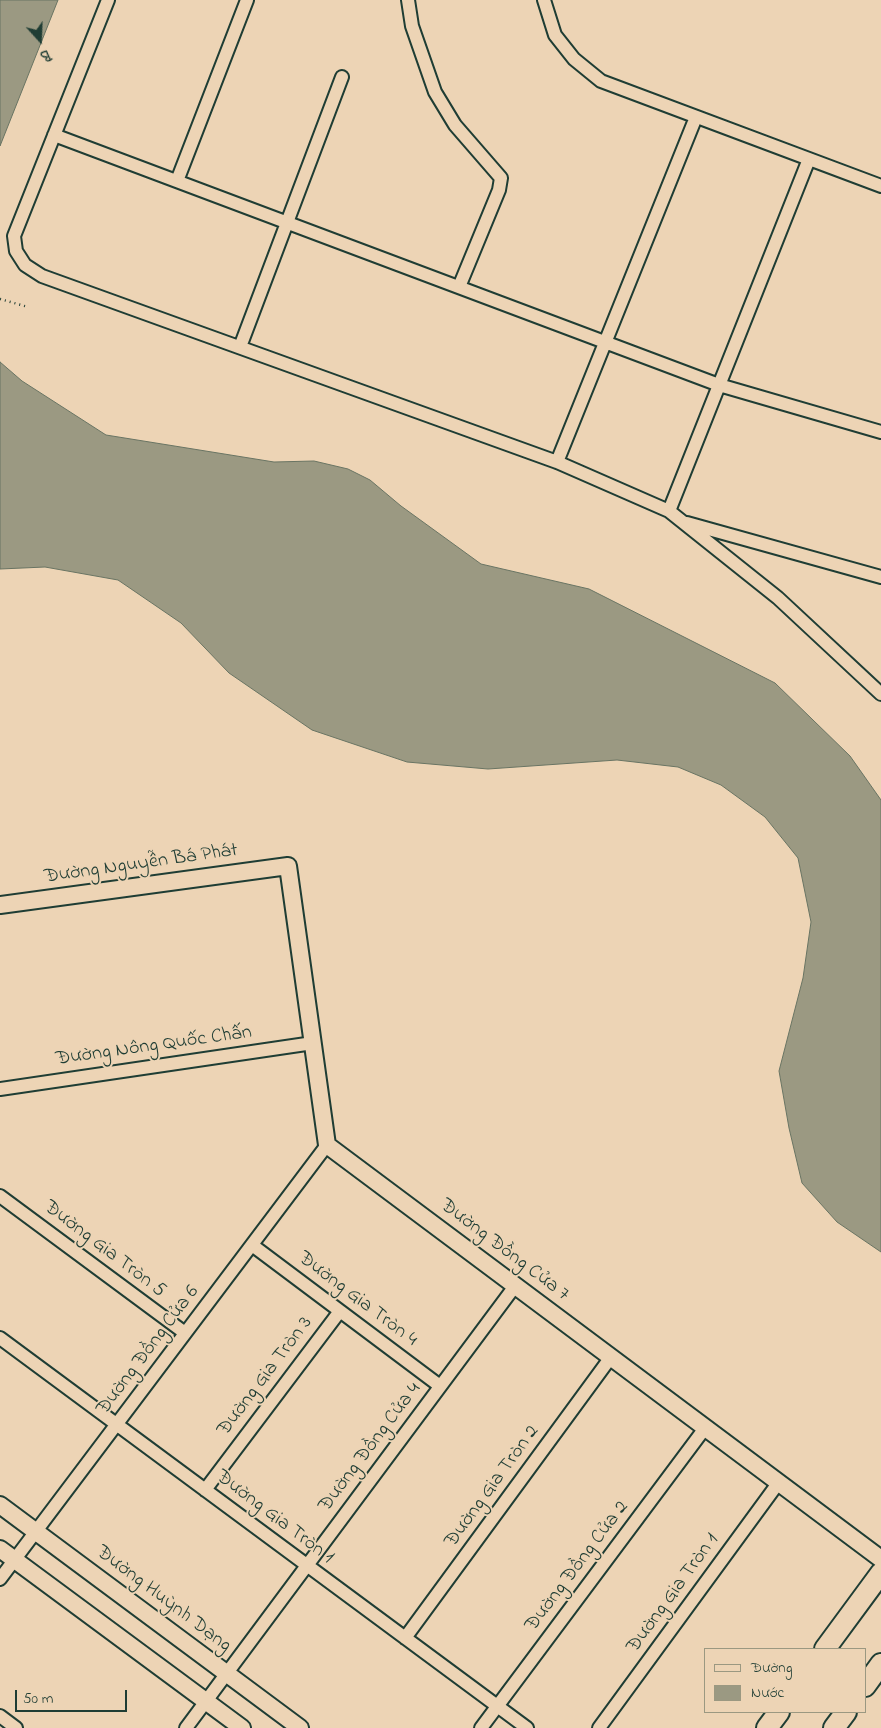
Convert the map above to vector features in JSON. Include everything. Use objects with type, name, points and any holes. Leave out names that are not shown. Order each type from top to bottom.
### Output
[{"type":"main road","points":[[826,1648],[881,1573]]},
{"type":"main road","points":[[866,1685],[881,1664]]},
{"type":"main road","points":[[767,1728],[778,1713]]},
{"type":"main road","points":[[834,1728],[845,1713]]},
{"type":"street","points":[[108,0],[14,236],[16,251],[25,265],[42,276],[557,462],[669,511],[778,598],[881,694]]},
{"type":"street","points":[[177,181],[247,0]]},
{"type":"street","points":[[408,0],[412,26],[435,92],[455,125],[501,178],[499,190],[459,287]]},
{"type":"street","points":[[544,0],[555,34],[574,59],[601,81],[881,186]]},
{"type":"street","points":[[240,347],[342,77]]},
{"type":"street","points":[[557,462],[696,116]]},
{"type":"street","points":[[54,135],[719,385],[881,432]]},
{"type":"street","points":[[669,511],[809,159]]},
{"type":"street","points":[[682,522],[881,577]]},
{"type":"street","name":"Đường Nguyễn Bá Phát","points":[[0,905],[288,866],[313,1043]]},
{"type":"street","points":[[313,1043],[327,1145]]},
{"type":"street","name":"Đường Nông Quốc Chấn","points":[[0,1088],[313,1043]]},
{"type":"street","name":"Đường Đồng Cửa 6","points":[[0,1579],[327,1145]]},
{"type":"street","name":"Đường Đồng Cửa 7","points":[[327,1145],[881,1559]]},
{"type":"street","name":"Đường Gia Tròn 5","points":[[0,1196],[185,1333]]},
{"type":"street","name":"Đường Gia Tròn 4","points":[[252,1245],[440,1386]]},
{"type":"street","name":"Đường Đồng Cửa 4","points":[[186,1728],[514,1286]]},
{"type":"street","name":"Đường Gia Tròn 3","points":[[205,1490],[340,1311]]},
{"type":"street","name":"Đường Gia Tròn 1","points":[[0,1338],[527,1728]]},
{"type":"street","name":"Đường Gia Tròn 2","points":[[405,1638],[611,1357]]},
{"type":"street","name":"Đường Đồng Cửa 2","points":[[481,1728],[705,1428]]},
{"type":"street","name":"Đường Gia Tròn 1","points":[[599,1728],[779,1482]]},
{"type":"street","name":"Đường Huỳnh Dạng","points":[[0,1505],[300,1728]]},
{"type":"street","points":[[0,1549],[242,1728]]},
{"type":"street","points":[[0,1716],[16,1728]]},
{"type":"path","points":[[0,299],[28,307]]},
{"type":"water","points":[[0,0],[58,0],[0,146]]},
{"type":"water","points":[[0,362],[22,381],[106,435],[274,462],[314,461],[348,469],[370,480],[401,506],[481,564],[589,589],[775,683],[850,756],[881,800],[881,1252],[837,1222],[802,1183],[789,1128],[779,1071],[803,978],[811,922],[798,858],[765,817],[721,785],[678,767],[617,760],[488,769],[407,762],[312,730],[229,673],[181,623],[118,580],[45,567],[0,569]]}]
